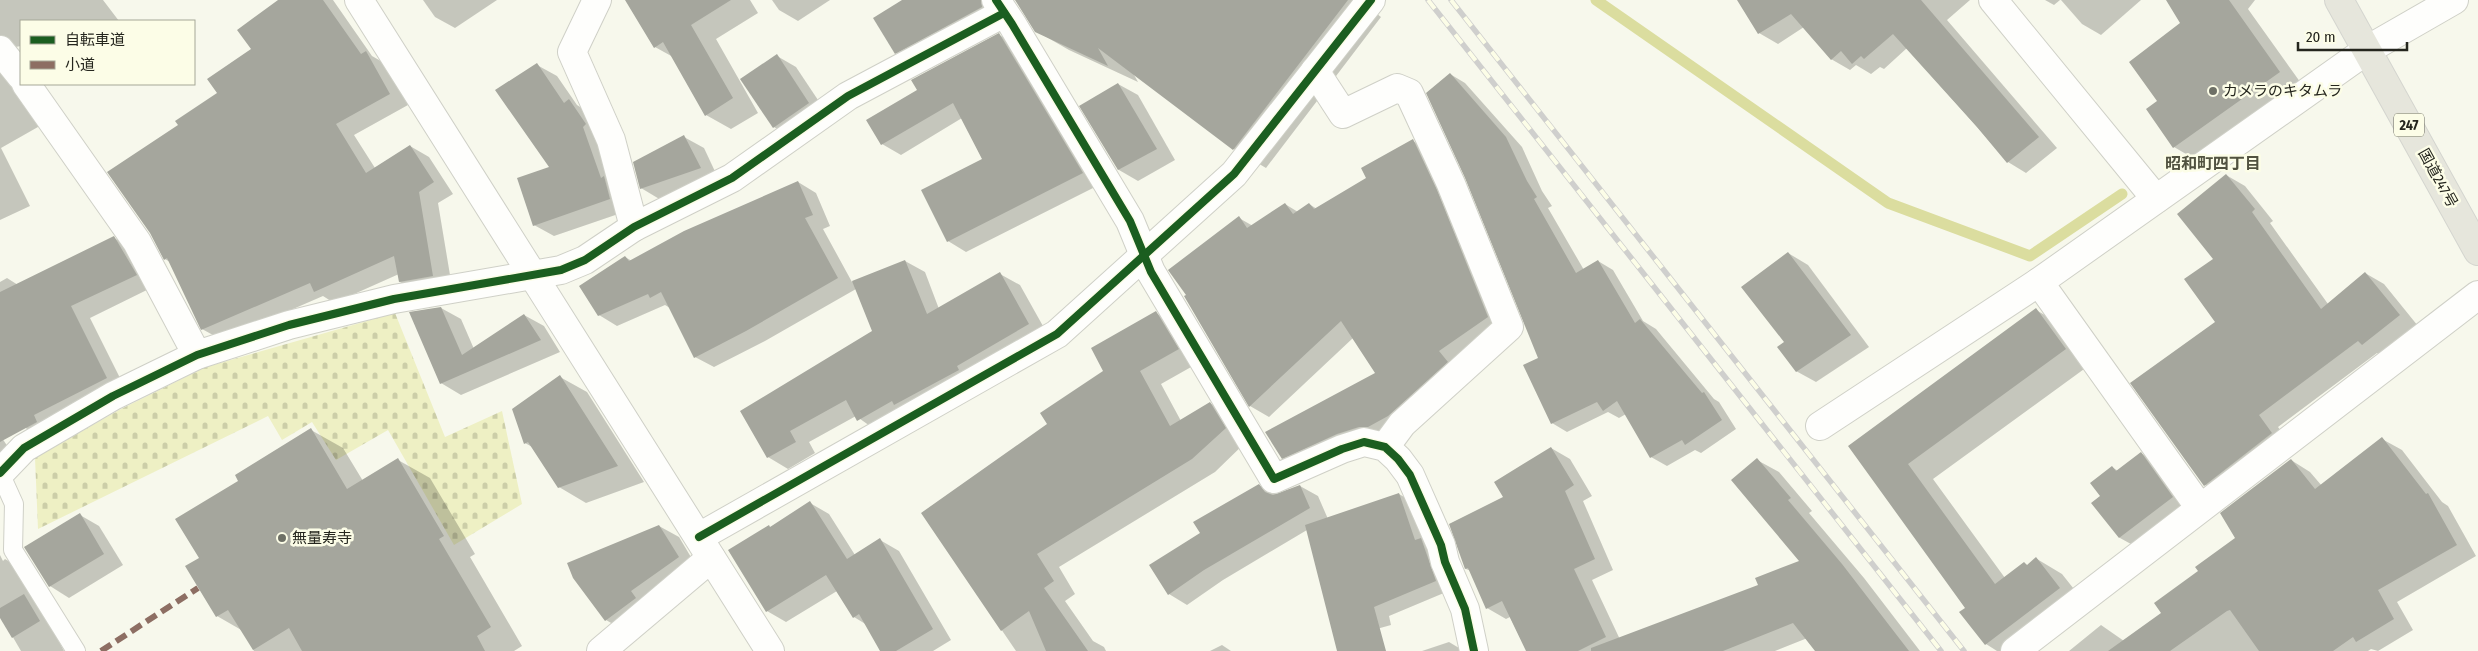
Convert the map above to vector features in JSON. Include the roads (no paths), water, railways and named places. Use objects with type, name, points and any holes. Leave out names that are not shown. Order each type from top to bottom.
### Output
[{"type":"highway","name":"国道247号","points":[[2339,0],[2478,251]]},
{"type":"street","points":[[359,0],[770,651]]},
{"type":"street","points":[[597,0],[572,52],[612,140],[634,227]]},
{"type":"street","points":[[601,651],[705,548],[1057,334],[1234,174],[1371,0]]},
{"type":"street","points":[[1993,0],[2156,199]]},
{"type":"street","points":[[1820,426],[2040,282],[2367,50],[2454,0]]},
{"type":"street","points":[[0,473],[24,448],[113,396],[197,355],[289,325],[394,299],[561,270],[586,260],[634,227],[732,178],[848,96],[1000,7],[1130,221],[1151,272],[1274,479],[1342,449],[1364,442],[1385,447],[1398,459],[1410,475],[1441,545],[1445,562],[1465,609],[1474,651]]},
{"type":"street","points":[[0,50],[20,75]]},
{"type":"street","points":[[1315,71],[1343,114],[1397,88],[1409,93],[1451,184],[1509,327],[1402,424],[1385,447]]},
{"type":"street","points":[[27,85],[136,242],[197,355]]},
{"type":"street","points":[[2040,282],[2200,508]]},
{"type":"street","points":[[2015,651],[2478,295]]},
{"type":"lane","points":[[0,473],[14,504],[13,550],[76,651]]},
{"type":"waterway","points":[[1596,0],[1888,203],[2030,256],[2122,194]]},
{"type":"railway","points":[[1428,0],[1941,651]]},
{"type":"railway","points":[[1451,0],[1964,651]]},
{"type":"place","name":"カメラのキタムラ","points":[[2213,91]]},
{"type":"place","name":"無量寿寺","points":[[282,538]]},
{"type":"district","name":"昭和町四丁目","points":[[2213,163]]}]
